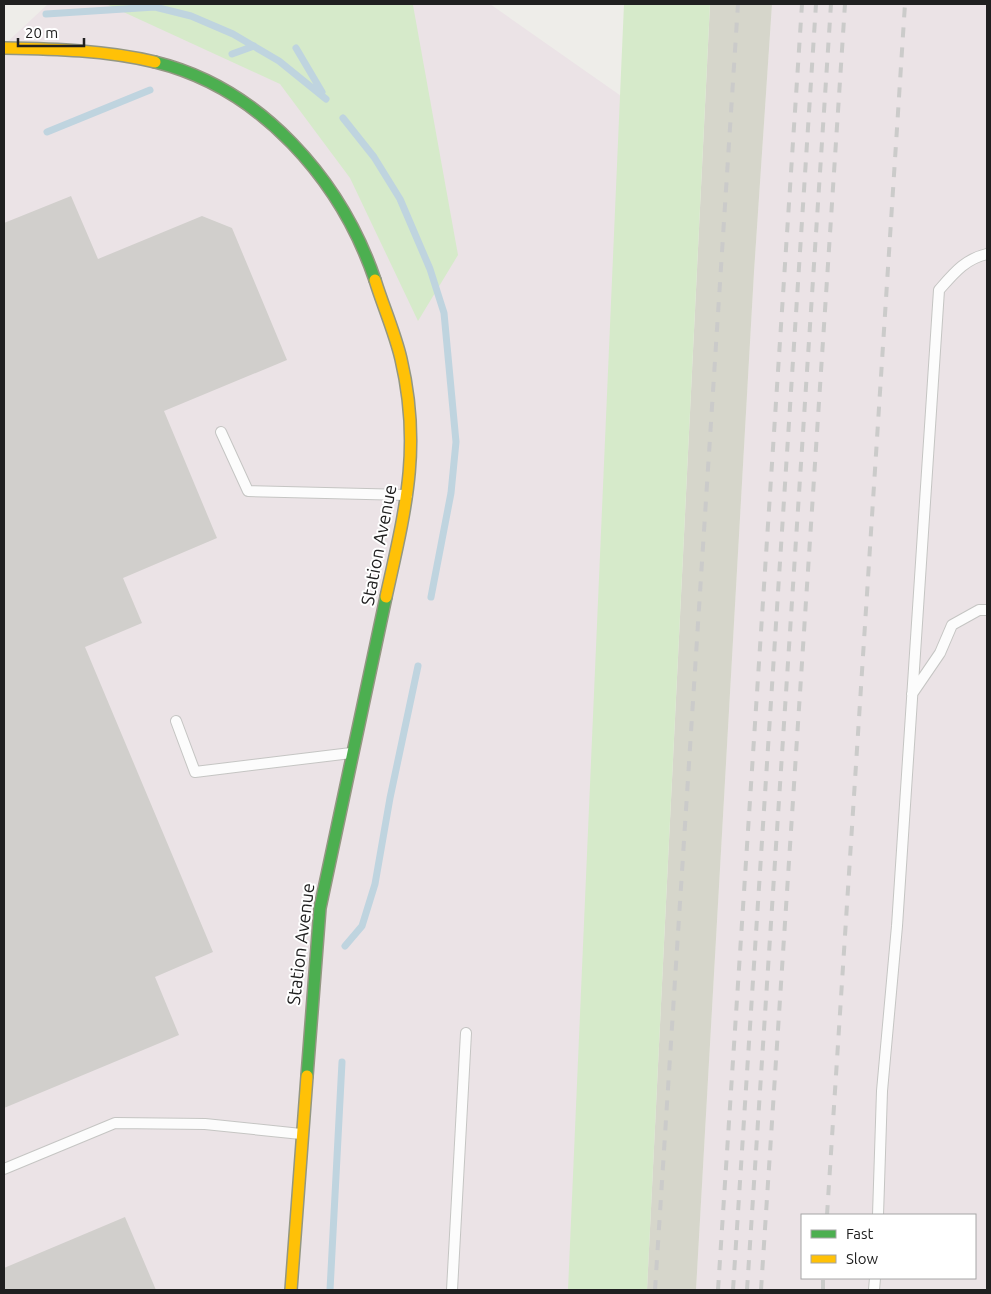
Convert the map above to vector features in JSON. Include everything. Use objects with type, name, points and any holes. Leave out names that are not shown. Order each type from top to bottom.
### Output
[{"type":"street","name":"Station Avenue","points":[[4,48],[75,50],[126,55],[175,67],[224,91],[269,120],[309,162],[335,196],[363,246],[401,358],[409,401],[412,453],[408,495],[320,908],[290,1290]]},
{"type":"lane","points":[[878,1214],[882,1091],[897,926],[940,290],[958,268],[976,257],[987,254]]},
{"type":"lane","points":[[222,432],[248,491],[408,495]]},
{"type":"lane","points":[[912,694],[940,652],[952,625],[979,610],[987,610]]},
{"type":"lane","points":[[176,721],[195,772],[353,753]]},
{"type":"lane","points":[[452,1290],[466,1033]]},
{"type":"lane","points":[[4,1169],[115,1122],[205,1124],[302,1134]]},
{"type":"shaded area","points":[[48,4],[490,4],[701,152],[647,1290],[4,1290],[4,45]]},
{"type":"shaded area","points":[[710,4],[772,4],[754,272],[696,1290],[647,1290]]},
{"type":"shaded area","points":[[772,4],[987,4],[987,1290],[696,1290],[754,272]]},
{"type":"green space","points":[[106,4],[427,4],[413,5],[458,255],[418,321],[350,178],[280,84]]},
{"type":"green space","points":[[624,4],[710,4],[647,1290],[568,1290]]},
{"type":"building","points":[[71,196],[98,259],[202,216],[232,228],[287,360],[164,411],[217,538],[123,578],[142,623],[85,647],[213,952],[155,977],[179,1035],[4,1108],[4,223]]},
{"type":"building","points":[[125,1217],[156,1290],[4,1290],[4,1268]]},
{"type":"waterway","points":[[46,14],[155,7],[191,16],[233,34],[279,61],[326,99]]},
{"type":"waterway","points":[[232,54],[254,46]]},
{"type":"waterway","points":[[296,48],[322,92]]},
{"type":"waterway","points":[[47,132],[150,90]]},
{"type":"waterway","points":[[343,118],[374,157],[400,199],[430,269],[444,313],[456,442],[451,493],[431,597]]},
{"type":"waterway","points":[[345,946],[362,926],[375,884],[390,798],[418,666]]},
{"type":"waterway","points":[[330,1290],[342,1062]]},
{"type":"railway","points":[[655,1290],[738,4]]},
{"type":"railway","points":[[718,1290],[802,4]]},
{"type":"railway","points":[[733,1290],[816,4]]},
{"type":"railway","points":[[747,1290],[831,4]]},
{"type":"railway","points":[[761,1290],[845,4]]},
{"type":"railway","points":[[827,1214],[905,4]]},
{"type":"railway","points":[[823,1279],[823,1290]]},
{"type":"traffic: fast","points":[[155,62],[193,75],[229,93],[262,116],[292,143],[318,174],[341,207],[360,243],[375,280]]},
{"type":"traffic: fast","points":[[307,1076],[320,908],[386,597]]},
{"type":"traffic: slow","points":[[4,48],[99,53],[155,62]]},
{"type":"traffic: slow","points":[[375,280],[396,339],[401,359],[410,422],[409,479],[386,597]]},
{"type":"traffic: slow","points":[[291,1290],[307,1076]]}]
